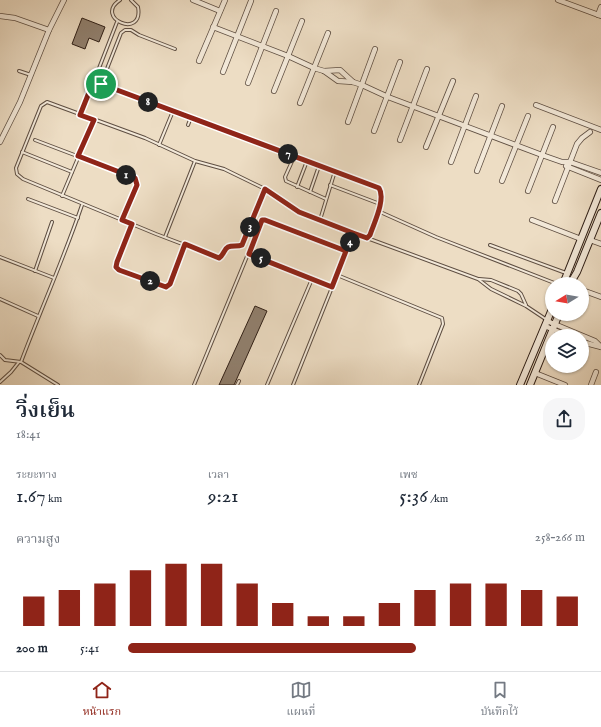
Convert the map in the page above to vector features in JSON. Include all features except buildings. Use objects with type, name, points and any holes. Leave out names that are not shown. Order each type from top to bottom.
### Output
[{"type":"main road","points":[[566,277],[601,189]]},
{"type":"main road","points":[[574,277],[601,213]]},
{"type":"main road","points":[[530,385],[556,321]]},
{"type":"main road","points":[[520,385],[546,323]]},
{"type":"street","points":[[0,142],[31,75],[49,30],[64,0]]},
{"type":"street","points":[[193,0],[220,12]]},
{"type":"street","points":[[199,61],[225,0]]},
{"type":"street","points":[[558,0],[600,15],[601,7]]},
{"type":"street","points":[[223,72],[251,1]]},
{"type":"street","points":[[248,83],[276,11]]},
{"type":"street","points":[[0,16],[15,18],[49,30]]},
{"type":"street","points":[[274,91],[302,21]]},
{"type":"street","points":[[213,28],[263,46],[324,71],[338,81],[353,82],[362,85],[388,97],[542,155],[562,162],[570,162],[601,173]]},
{"type":"street","points":[[300,103],[328,33]]},
{"type":"street","points":[[348,122],[375,49]]},
{"type":"street","points":[[374,131],[400,62]]},
{"type":"street","points":[[400,140],[427,68]]},
{"type":"street","points":[[324,71],[340,70],[353,82]]},
{"type":"street","points":[[426,147],[453,81]]},
{"type":"street","points":[[451,162],[476,96]]},
{"type":"street","points":[[536,105],[601,130]]},
{"type":"street","points":[[477,171],[502,106]]},
{"type":"street","points":[[502,181],[528,116]]},
{"type":"street","points":[[528,191],[553,126]]},
{"type":"street","points":[[555,201],[577,144],[590,132]]},
{"type":"street","points":[[562,162],[568,167],[601,180]]},
{"type":"street","points":[[532,220],[581,239]]},
{"type":"street","points":[[590,240],[601,244]]},
{"type":"street","points":[[589,293],[601,297]]},
{"type":"street","points":[[546,323],[557,329]]},
{"type":"street","points":[[554,327],[595,341],[601,347]]},
{"type":"street","points":[[589,344],[601,347]]},
{"type":"street","points":[[591,385],[596,372]]},
{"type":"street","points":[[535,373],[565,385]]},
{"type":"lane","points":[[120,0],[113,10],[113,14],[117,22],[121,24],[129,24],[136,19],[138,15],[138,7],[131,0]]},
{"type":"lane","points":[[80,115],[117,22]]},
{"type":"lane","points":[[101,84],[121,33],[125,30],[131,30],[139,35],[175,49]]},
{"type":"lane","points":[[19,71],[31,75]]},
{"type":"lane","points":[[94,80],[101,84],[379,188],[382,195],[380,204],[367,238]]},
{"type":"lane","points":[[265,189],[242,245],[238,247],[228,247],[223,256],[219,258],[23,179],[17,174],[16,168],[41,106],[47,102],[145,138],[195,161],[224,169],[265,189],[299,212],[478,280],[490,289],[526,306],[546,323]]},
{"type":"lane","points":[[159,145],[173,111]]},
{"type":"lane","points":[[188,125],[191,117]]},
{"type":"lane","points":[[62,196],[94,120]]},
{"type":"lane","points":[[35,140],[135,178],[137,185],[122,220]]},
{"type":"lane","points":[[22,152],[72,172]]},
{"type":"lane","points":[[294,156],[285,177],[286,181],[296,187],[326,199]]},
{"type":"lane","points":[[165,237],[195,161]]},
{"type":"lane","points":[[296,187],[307,161]]},
{"type":"lane","points":[[310,192],[319,166]]},
{"type":"lane","points":[[320,220],[335,172]]},
{"type":"lane","points":[[330,185],[380,204]]},
{"type":"lane","points":[[28,199],[78,218]]},
{"type":"lane","points":[[0,382],[20,362],[83,204]]},
{"type":"lane","points":[[378,211],[436,237],[545,280]]},
{"type":"lane","points":[[194,385],[262,220],[346,251]]},
{"type":"lane","points":[[35,271],[52,222]]},
{"type":"lane","points":[[132,224],[117,262],[116,267],[119,270],[166,287],[170,284],[185,244]]},
{"type":"lane","points":[[293,385],[353,233]]},
{"type":"lane","points":[[490,245],[567,273]]},
{"type":"lane","points":[[249,254],[332,287]]},
{"type":"lane","points":[[0,257],[54,278]]},
{"type":"lane","points":[[337,275],[442,318],[443,324],[418,385]]},
{"type":"lane","points":[[267,385],[312,279]]},
{"type":"lane","points":[[478,280],[491,280],[518,291],[521,294],[526,306]]},
{"type":"lane","points":[[0,299],[38,316]]},
{"type":"lane","points":[[0,355],[5,360],[20,362],[58,385]]},
{"type":"lane","points":[[237,385],[239,381]]},
{"type":"route","points":[[101,84],[94,80],[80,115],[94,120],[78,156],[135,178],[137,182],[122,220],[132,224],[117,262],[116,267],[119,270],[166,287],[170,284],[185,244],[219,258],[223,256],[228,247],[238,247],[242,245],[265,189],[299,212],[353,233],[346,251],[262,220],[249,254],[332,287],[337,275],[353,233],[367,238],[370,235],[382,195],[379,188],[101,84]]}]
